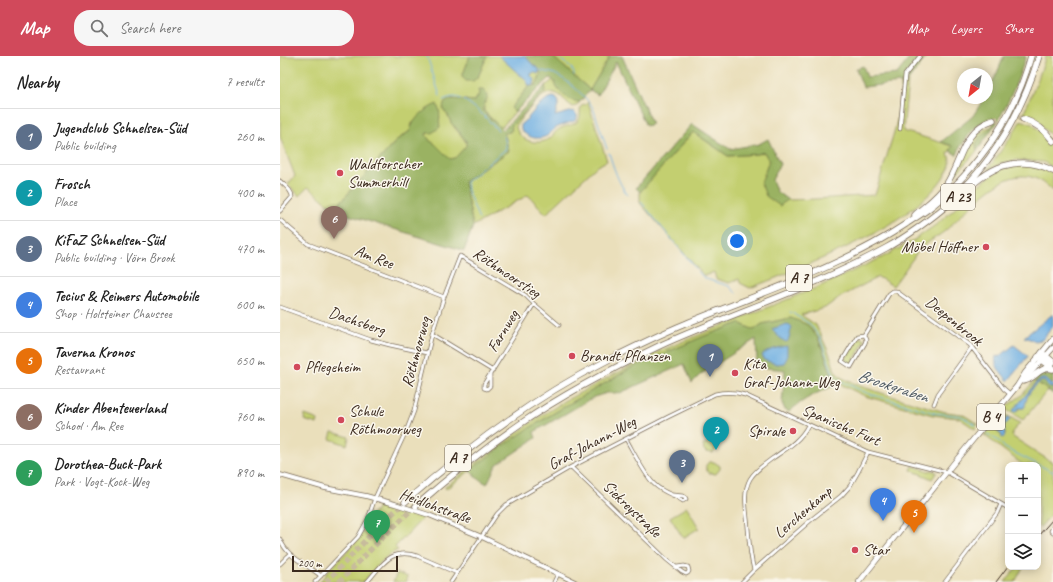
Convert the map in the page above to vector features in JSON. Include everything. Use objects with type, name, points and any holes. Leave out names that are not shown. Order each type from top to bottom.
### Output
[{"type":"highway","name":"A 7","points":[[405,502],[492,431],[586,371],[671,330],[821,269],[871,245],[930,207],[967,173],[998,132],[1020,87],[1031,56]]},
{"type":"highway","name":"A 7","points":[[416,506],[457,471],[521,423],[575,389],[658,346],[826,278],[886,248],[926,222],[944,207],[987,162],[1022,104],[1039,56]]},
{"type":"highway","points":[[1023,119],[1038,126],[1053,141]]},
{"type":"highway","points":[[908,222],[943,189],[952,174],[966,142],[973,133],[982,125],[993,120]]},
{"type":"highway","name":"A 23","points":[[926,222],[977,181],[997,168],[1018,163],[1026,163],[1042,166],[1053,171]]},
{"type":"highway","points":[[1042,356],[1053,362]]},
{"type":"highway","points":[[1042,356],[1053,369]]},
{"type":"highway","points":[[1023,381],[1032,378],[1042,370],[1048,368],[1053,369]]},
{"type":"main road","points":[[1017,386],[1025,373],[1042,356],[1053,339]]},
{"type":"main road","name":"B 4","points":[[859,582],[1010,394],[1023,381],[1042,356],[1053,348]]},
{"type":"main road","name":"Heidlohstraße","points":[[280,475],[325,488],[375,498],[429,515],[482,537],[575,582]]},
{"type":"street","points":[[900,129],[905,75],[920,56]]},
{"type":"street","points":[[280,181],[291,192],[292,197],[280,211]]},
{"type":"street","name":"Am Ree","points":[[280,220],[308,244],[444,297]]},
{"type":"street","name":"Röthmoorweg","points":[[315,582],[358,536],[368,519],[375,498],[414,411],[432,334],[444,297],[460,256]]},
{"type":"street","name":"Röthmoorstieg","points":[[460,256],[525,295],[559,325]]},
{"type":"street","name":"Deepenbrook","points":[[864,334],[889,294],[894,291],[972,347],[1004,389],[1010,394]]},
{"type":"street","name":"Farnweg","points":[[490,375],[534,304]]},
{"type":"street","name":"Dachsberg","points":[[280,307],[371,340],[427,353]]},
{"type":"street","name":"Farnweg","points":[[432,334],[493,371]]},
{"type":"street","points":[[864,334],[866,340],[865,343],[851,367],[842,361],[857,336],[864,334]]},
{"type":"street","points":[[934,404],[938,394],[972,347]]},
{"type":"street","name":"Spanische Furt","points":[[729,392],[745,395],[868,452],[947,472],[1005,506]]},
{"type":"street","name":"Graf-Johann-Weg","points":[[451,582],[497,514],[506,505],[571,466],[626,438],[715,394],[729,392]]},
{"type":"street","points":[[754,570],[750,558],[746,504],[748,484],[757,470],[802,436],[808,425]]},
{"type":"street","points":[[626,438],[648,478],[661,490],[673,495]]},
{"type":"street","name":"Lerchenkamp","points":[[742,582],[812,519],[841,496],[850,486],[868,452]]},
{"type":"street","name":"Siekreystraße","points":[[571,466],[659,553],[677,568]]},
{"type":"street","points":[[945,582],[997,513],[1001,504]]},
{"type":"street","points":[[1053,527],[1051,531],[1053,533]]},
{"type":"street","points":[[280,539],[283,548],[321,576]]},
{"type":"street","points":[[367,582],[388,559],[399,553],[417,556],[457,573]]},
{"type":"street","points":[[280,564],[290,554]]},
{"type":"street","points":[[554,582],[558,574]]},
{"type":"green space","points":[[280,56],[470,56],[462,77],[478,77],[487,56],[499,56],[525,78],[529,86],[511,108],[515,112],[501,128],[484,111],[484,106],[479,94],[475,101],[451,99],[446,113],[452,124],[465,140],[467,146],[455,158],[450,159],[430,141],[426,135],[439,123],[440,117],[412,123],[410,131],[397,140],[334,209],[308,187],[299,196],[288,184],[295,176],[280,137]]},
{"type":"green space","points":[[470,56],[487,56],[478,77],[473,81],[466,81],[462,77]]},
{"type":"green space","points":[[525,56],[552,56],[590,90],[579,103],[561,93],[554,81],[550,78],[515,112],[511,108],[529,86],[536,85],[541,75],[539,69]]},
{"type":"green space","points":[[552,56],[610,56],[590,90]]},
{"type":"green space","points":[[610,56],[622,56],[652,124],[646,126],[616,62],[598,95],[590,90]]},
{"type":"green space","points":[[911,56],[927,56],[908,81],[863,87],[856,69],[863,66],[867,77],[897,74]]},
{"type":"green space","points":[[1004,56],[1026,56],[1016,83],[995,126],[977,151],[976,144],[979,138],[990,128],[994,121],[990,118],[981,123],[971,132],[961,145],[957,155],[950,151],[953,146],[941,142],[973,116],[980,104],[993,104],[993,81]]},
{"type":"green space","points":[[1046,56],[1051,56],[1053,68],[1053,137],[1042,127],[1023,115]]},
{"type":"green space","points":[[532,72],[538,74],[539,72],[541,74],[536,85],[531,86],[534,84],[531,76]]},
{"type":"green space","points":[[553,80],[579,103],[573,107],[557,94],[546,94],[534,104],[521,119],[516,127],[518,132],[529,141],[539,142],[549,139],[559,129],[578,121],[583,104],[585,105],[588,102],[607,161],[597,166],[546,214],[528,195],[473,226],[464,182],[509,151],[504,131],[511,127],[546,90],[545,86]]},
{"type":"green space","points":[[908,81],[903,131],[953,146],[948,153],[950,162],[949,168],[937,186],[925,199],[911,210],[888,225],[820,260],[750,288],[740,283],[739,279],[729,283],[716,279],[714,272],[704,276],[640,203],[640,192],[693,132],[728,156],[757,154],[764,152],[769,161],[761,183],[783,203],[788,200],[875,195],[895,129],[900,107],[901,83]]},
{"type":"green space","points":[[545,86],[546,90],[511,127],[512,129],[510,132],[504,133],[509,151],[464,182],[473,226],[464,251],[342,213],[336,207],[397,140],[410,131],[420,114],[428,108],[437,104],[439,110],[440,127],[432,133],[427,133],[426,135],[430,141],[450,159],[455,158],[466,146],[466,141],[451,123],[449,117],[443,109],[444,103],[451,99],[475,101],[479,94],[478,90],[483,90],[487,96],[484,111],[503,130]]},
{"type":"green space","points":[[1021,120],[1032,124],[1045,135],[1053,145],[1053,167],[1043,162],[1018,160],[1001,163],[989,170],[988,169]]},
{"type":"green space","points":[[692,124],[730,149],[759,144],[768,139],[780,164],[772,180],[777,192],[788,200],[780,206],[766,196],[761,183],[769,161],[764,152],[757,154],[728,156],[693,132],[640,192],[636,188]]},
{"type":"green space","points":[[991,127],[976,144],[977,151],[953,177],[971,142],[982,131]]},
{"type":"green space","points":[[1014,165],[1034,165],[1053,173],[1053,191],[1043,182],[1025,176],[1011,178],[1000,183],[990,189],[970,206],[945,231],[921,248],[893,286],[878,277],[837,299],[825,308],[801,315],[816,325],[830,355],[835,371],[840,377],[860,386],[888,395],[945,412],[962,414],[978,424],[975,429],[959,418],[933,415],[865,396],[835,381],[818,338],[808,325],[790,318],[762,324],[754,330],[739,323],[702,337],[631,368],[531,427],[497,450],[446,489],[445,487],[484,457],[532,422],[565,401],[660,351],[818,287],[881,258],[911,242],[937,224],[959,205],[973,189],[999,170]]},
{"type":"green space","points":[[791,318],[808,325],[818,338],[832,375],[835,381],[840,384],[813,395],[789,412],[785,410],[782,403],[785,370],[759,367],[757,363],[756,339],[701,374],[692,383],[684,364],[620,393],[607,393],[594,397],[534,432],[536,438],[496,465],[487,484],[469,471],[531,427],[631,368],[702,337],[739,323],[754,330],[762,324]]},
{"type":"green space","points":[[858,337],[865,340],[852,364],[850,364],[844,361]]},
{"type":"green space","points":[[1046,371],[1053,371],[1053,385],[1046,379],[1036,382],[1034,381],[1040,374]]},
{"type":"green space","points":[[1034,381],[1036,382],[1014,410],[1016,412],[1019,408],[1023,408],[1031,390],[1038,383],[1048,390],[1023,420],[1005,409],[1005,407],[1021,396]]},
{"type":"green space","points":[[1045,381],[1051,388],[1053,387],[1053,394],[1038,383]]},
{"type":"green space","points":[[1001,412],[1020,423],[1012,432],[1013,437],[1053,463],[1053,513],[1041,526],[1041,462],[1019,462],[984,435]],"holes":[[[1007,418],[1009,421],[1004,425],[1005,435],[1002,435],[998,433],[997,430]]]},
{"type":"green space","points":[[305,415],[318,420],[317,424],[304,420]]},
{"type":"green space","points":[[332,432],[349,437],[347,445],[330,439]]},
{"type":"green space","points":[[710,441],[716,443],[716,450],[713,453],[706,452],[704,450],[703,445]]},
{"type":"green space","points":[[710,462],[714,462],[720,466],[720,469],[716,474],[709,473],[707,470],[706,465]]},
{"type":"green space","points":[[913,466],[937,472],[932,479],[911,470]]},
{"type":"green space","points":[[378,504],[423,518],[395,547],[398,550],[383,560],[363,582],[320,582],[326,573],[363,532],[373,512],[376,512]]},
{"type":"green space","points":[[687,507],[699,528],[683,538],[670,517]]},
{"type":"green space","points":[[1015,570],[1021,570],[1015,582],[1005,582]]},
{"type":"green space","points":[[397,573],[408,577],[406,582],[393,582]]},
{"type":"water","points":[[499,56],[525,56],[539,69],[538,74],[534,72],[531,74],[535,80],[534,84],[529,86],[525,78]]},
{"type":"water","points":[[553,97],[559,102],[555,116],[573,111],[577,115],[576,120],[554,129],[545,137],[533,138],[526,135],[521,129],[521,124],[539,105],[547,99]]},
{"type":"water","points":[[1053,314],[1053,326],[1042,340],[1035,341],[1024,337]]},
{"type":"water","points":[[787,324],[792,327],[788,341],[786,342],[772,329]]},
{"type":"water","points":[[1014,345],[1028,356],[1008,381],[997,366],[995,360],[996,356],[999,357]]},
{"type":"water","points":[[787,346],[787,358],[784,363],[777,364],[764,360],[762,355],[764,353]]},
{"type":"water","points":[[1041,379],[1046,379],[1053,385],[1053,387],[1050,388],[1044,381],[1040,382],[1029,394],[1024,408],[1019,408],[1016,412],[1014,412],[1013,410],[1033,386]]},
{"type":"water","points":[[1007,418],[1010,419],[1004,425],[1005,435],[1003,438],[997,430]]},
{"type":"waterway","points":[[427,56],[440,96]]},
{"type":"waterway","points":[[557,56],[572,69],[574,75]]},
{"type":"waterway","name":"Brookgraben","points":[[539,70],[560,76],[586,99],[593,108],[607,149]]},
{"type":"waterway","points":[[443,100],[455,97],[466,102],[478,110],[498,130]]},
{"type":"waterway","points":[[479,219],[467,190],[466,182],[506,149],[504,135]]},
{"type":"waterway","name":"Brookgraben","points":[[609,153],[619,181],[628,195]]},
{"type":"waterway","name":"Brookgraben","points":[[641,202],[702,276],[706,279],[729,286],[736,293]]},
{"type":"waterway","name":"Brookgraben","points":[[790,312],[810,324],[820,338],[833,373],[839,380],[867,393],[935,413],[961,416],[976,425]]},
{"type":"waterway","name":"Brookgraben","points":[[987,434],[999,441],[1005,448],[1053,472]]},
{"type":"tunnel","points":[[993,120],[1008,117],[1023,119]]},
{"type":"tunnel","points":[[326,582],[381,524],[405,502]]},
{"type":"tunnel","points":[[339,582],[415,506]]},
{"type":"railway","points":[[1040,534],[1053,519]]},
{"type":"railway","points":[[996,582],[1005,570]]},
{"type":"place","name":"Waldforscher Summerhill","points":[[340,173]]},
{"type":"place","name":"Kinder Abenteuerland","points":[[334,239]]},
{"type":"place","name":"Möbel Höffner","points":[[986,247]]},
{"type":"place","name":"Brandt Pflanzen","points":[[572,356]]},
{"type":"place","name":"Pflegeheim","points":[[297,367]]},
{"type":"place","name":"Kita Graf-Johann-Weg","points":[[735,373]]},
{"type":"place","name":"Jugendclub Schnelsen-Süd","points":[[710,377]]},
{"type":"place","name":"Schule Röthmoorweg","points":[[341,420]]},
{"type":"place","name":"Spirale","points":[[793,431]]},
{"type":"place","name":"Frosch","points":[[716,450]]},
{"type":"place","name":"KiFaZ Schnelsen-Süd","points":[[682,483]]},
{"type":"place","name":"Tecius & Reimers Automobile","points":[[883,521]]},
{"type":"place","name":"Taverna Kronos","points":[[914,533]]},
{"type":"place","name":"Dorothea-Buck-Park","points":[[377,543]]},
{"type":"place","name":"Star","points":[[855,550]]}]
